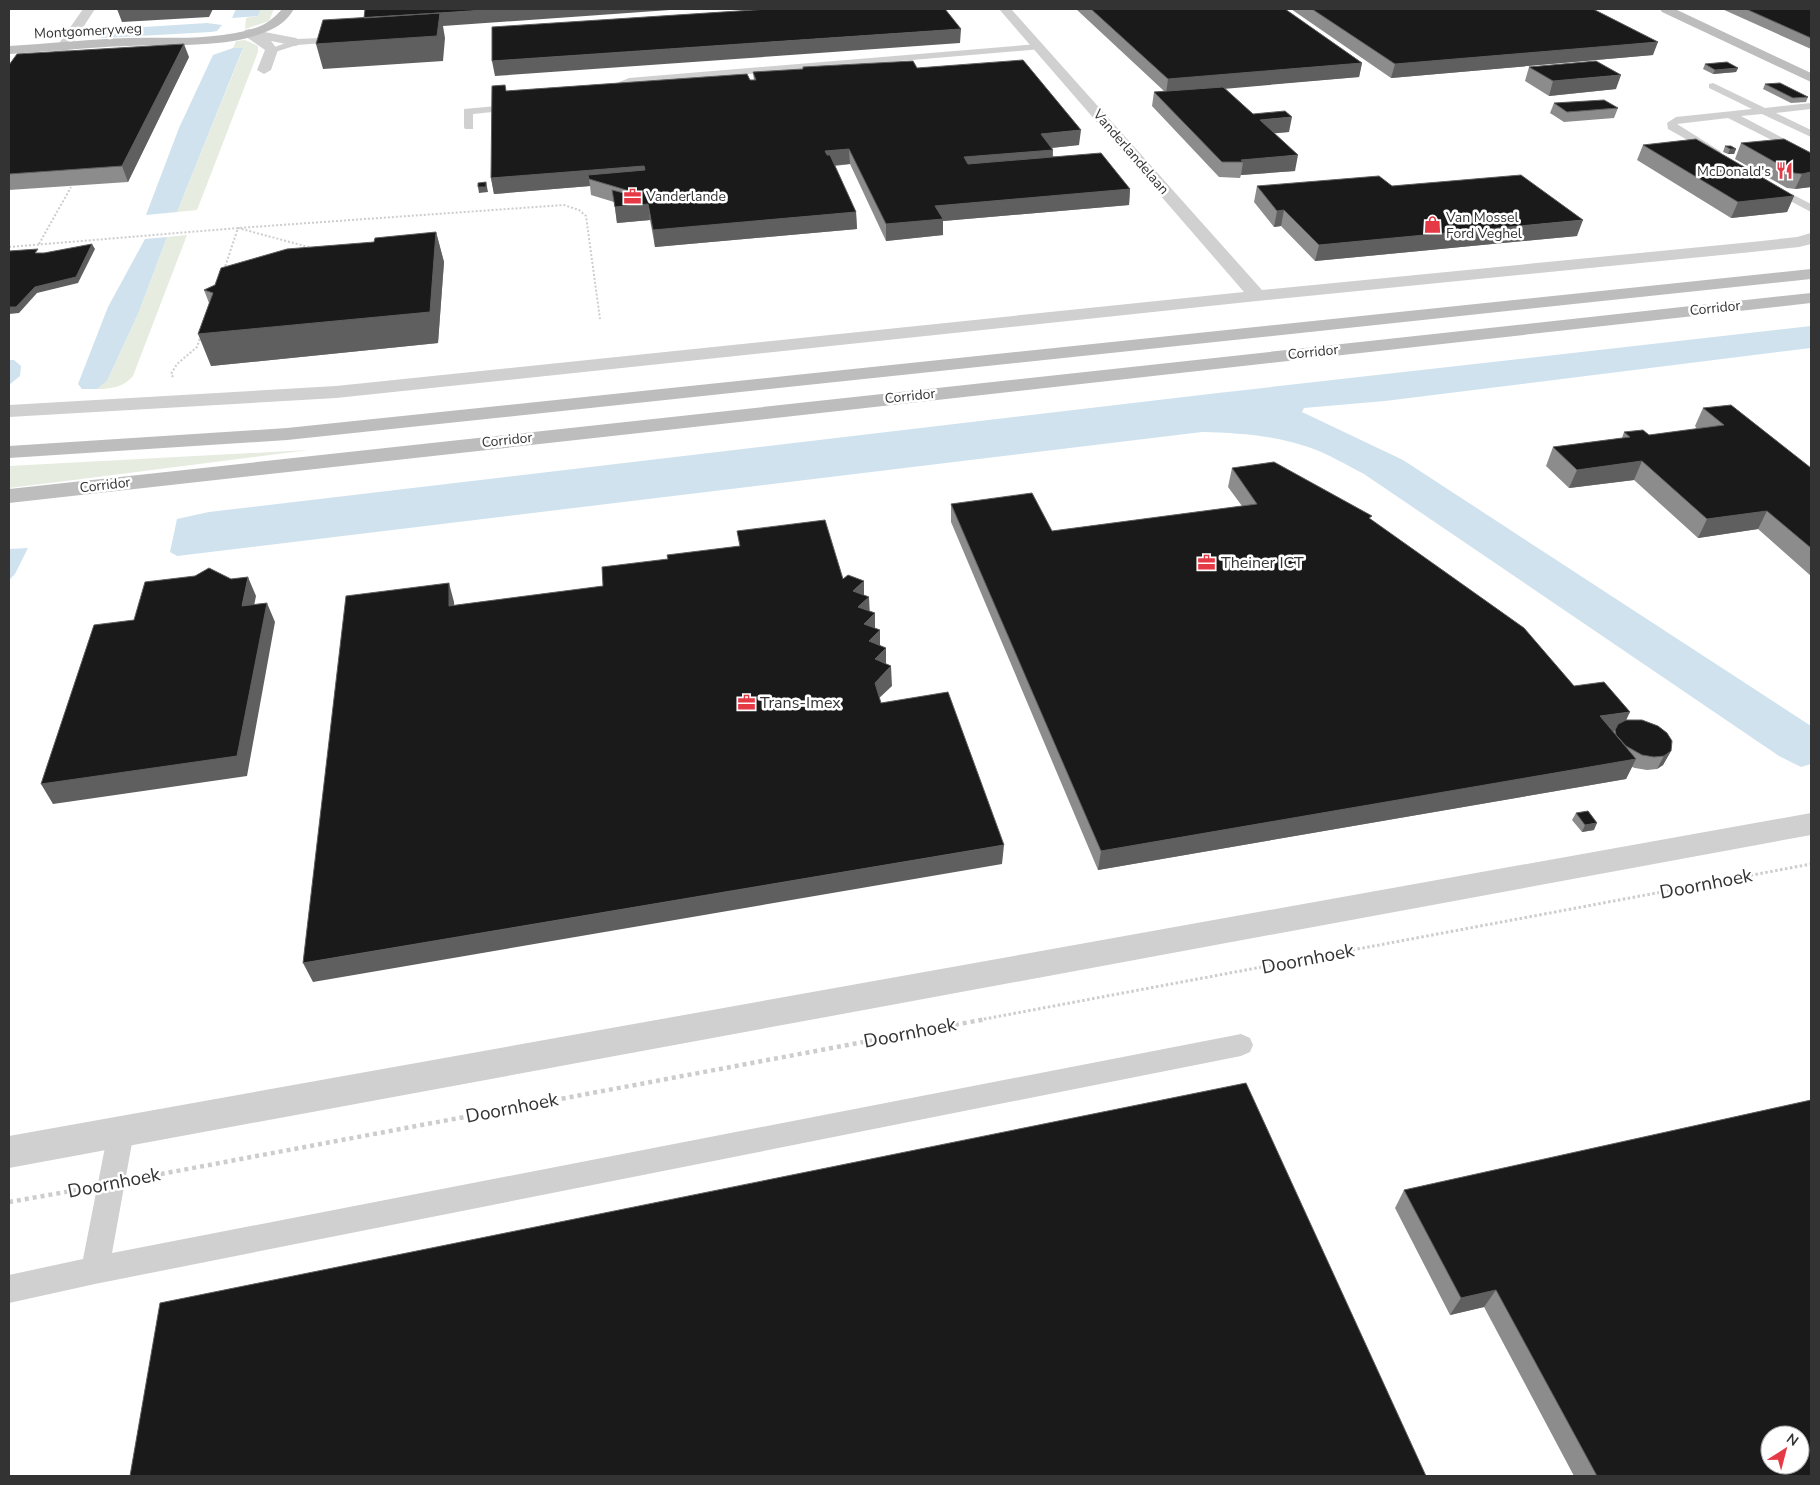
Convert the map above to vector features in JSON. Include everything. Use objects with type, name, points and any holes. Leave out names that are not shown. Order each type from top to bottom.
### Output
[{"type":"main road","name":"Montgomeryweg","points":[[9,50],[121,48],[169,42],[211,40],[248,33],[280,21],[286,15],[288,9]]},
{"type":"main road","points":[[1666,9],[1811,78]]},
{"type":"main road","name":"Montgomeryweg","points":[[9,55],[62,49]]},
{"type":"main road","name":"Corridor","points":[[9,452],[287,434],[1811,274]]},
{"type":"main road","name":"Corridor","points":[[9,496],[1811,298]]},
{"type":"street","points":[[62,49],[88,9]]},
{"type":"street","name":"Vanderlandelaan","points":[[1005,9],[1257,296]]},
{"type":"street","points":[[248,33],[296,42]]},
{"type":"street","points":[[248,33],[267,44],[272,50],[264,70]]},
{"type":"street","points":[[9,411],[346,391],[1257,296],[1752,247],[1799,242],[1811,238]]},
{"type":"street","points":[[9,425],[64,408]]},
{"type":"street","points":[[9,1152],[1811,824]]},
{"type":"lane","points":[[272,50],[296,42],[321,41]]},
{"type":"lane","points":[[609,100],[589,99],[629,81],[707,79],[1038,47]]},
{"type":"lane","points":[[1713,86],[1811,134]]},
{"type":"lane","points":[[469,127],[468,111],[525,106]]},
{"type":"lane","points":[[1722,157],[1672,127],[1672,123],[1676,120],[1811,106]]},
{"type":"lane","points":[[1728,114],[1811,157]]},
{"type":"lane","points":[[1764,182],[1811,209]]},
{"type":"lane","points":[[9,1289],[95,1270],[1241,1045]]},
{"type":"lane","points":[[95,1270],[121,1132]]},
{"type":"path","points":[[38,245],[71,187]]},
{"type":"path","points":[[9,247],[238,228],[564,205],[579,210],[586,216],[600,319]]},
{"type":"path","points":[[238,228],[314,249]]},
{"type":"path","points":[[222,274],[238,228]]},
{"type":"path","points":[[175,380],[171,374],[177,364],[197,347],[204,328]]},
{"type":"path","name":"Doornhoek","points":[[9,1202],[1811,864]]},
{"type":"shaded area","points":[[261,9],[274,9],[269,21],[245,29],[246,18],[258,16]]},
{"type":"shaded area","points":[[245,40],[258,46],[258,52],[197,210],[177,212],[243,49],[233,48],[236,41]]},
{"type":"shaded area","points":[[187,235],[133,376],[126,383],[117,387],[97,389],[107,381],[138,314],[167,237]]},
{"type":"shaded area","points":[[309,450],[42,484],[9,488],[9,466]]},
{"type":"water","points":[[236,9],[261,9],[258,16],[232,18]]},
{"type":"water","points":[[207,23],[222,25],[217,31],[211,32],[98,37],[100,32],[113,29]]},
{"type":"water","points":[[233,48],[243,48],[177,212],[146,215],[179,128],[213,55]]},
{"type":"water","points":[[167,237],[138,314],[107,381],[97,389],[82,389],[78,384],[108,307],[145,239]]},
{"type":"water","points":[[1811,326],[1811,348],[1385,401],[1304,408],[1302,412],[1403,460],[1811,726],[1811,764],[1801,767],[1779,756],[1364,474],[1315,450],[1295,443],[1255,435],[1202,432],[177,556],[170,552],[177,519],[209,512],[1218,393]]},
{"type":"water","points":[[9,360],[14,360],[21,366],[20,376],[9,385]]},
{"type":"water","points":[[28,548],[15,574],[9,580],[9,549]]},
{"type":"building","points":[[365,9],[500,9],[364,18]]},
{"type":"building","points":[[769,9],[945,9],[961,29],[492,61],[492,27]]},
{"type":"building","points":[[1091,9],[1285,9],[1362,63],[1168,79]]},
{"type":"building","points":[[1312,9],[1593,9],[1658,42],[1395,64]]},
{"type":"building","points":[[1746,9],[1811,9],[1811,38]]},
{"type":"building","points":[[440,13],[437,36],[316,44],[323,20]]},
{"type":"building","points":[[184,44],[122,166],[9,174],[9,65],[17,54]]},
{"type":"building","points":[[1023,60],[1081,130],[1041,134],[1053,150],[964,157],[968,164],[1101,153],[1130,189],[935,206],[943,219],[886,224],[849,149],[825,151],[827,155],[830,155],[856,212],[653,230],[648,204],[615,207],[612,190],[628,194],[633,192],[589,179],[588,175],[645,170],[644,166],[491,178],[492,86],[505,85],[506,91],[747,74],[750,80],[756,80],[753,72],[803,69],[803,67],[913,61],[917,68]]},
{"type":"building","points":[[1596,61],[1621,75],[1553,81],[1529,67]]},
{"type":"building","points":[[1727,62],[1738,68],[1715,70],[1705,64]]},
{"type":"building","points":[[1780,83],[1808,97],[1793,98],[1765,84]]},
{"type":"building","points":[[1223,87],[1253,114],[1285,111],[1292,117],[1260,120],[1298,155],[1241,160],[1243,162],[1222,162],[1154,92]]},
{"type":"building","points":[[1604,100],[1618,108],[1567,112],[1554,103]]},
{"type":"building","points":[[1696,139],[1794,196],[1738,202],[1643,145]]},
{"type":"building","points":[[1784,139],[1811,153],[1811,172],[1794,173],[1741,143]]},
{"type":"building","points":[[1725,146],[1731,146],[1736,149],[1730,149]]},
{"type":"building","points":[[1521,175],[1583,220],[1319,245],[1284,210],[1277,211],[1257,186],[1379,176],[1392,186]]},
{"type":"building","points":[[486,182],[486,187],[478,187],[478,183]]},
{"type":"building","points":[[436,232],[430,312],[198,334],[213,293],[204,290],[215,285],[221,268],[287,249],[374,242],[375,238]]},
{"type":"building","points":[[92,244],[76,277],[35,287],[16,307],[9,307],[9,251],[38,249],[35,253],[44,253]]},
{"type":"building","points":[[1731,405],[1811,468],[1811,548],[1767,511],[1707,519],[1642,461],[1577,470],[1553,447],[1630,437],[1624,432],[1643,430],[1649,435],[1724,425],[1703,408]]},
{"type":"building","points":[[1274,462],[1372,516],[1369,518],[1524,628],[1574,686],[1604,682],[1630,712],[1600,716],[1636,759],[1101,851],[951,504],[1032,493],[1052,531],[1257,504],[1232,468]]},
{"type":"building","points":[[825,520],[843,579],[848,575],[864,581],[853,591],[869,597],[858,607],[875,613],[864,624],[880,630],[869,641],[886,648],[875,659],[891,666],[875,683],[881,703],[948,692],[1004,845],[303,963],[346,596],[449,583],[449,606],[603,586],[602,567],[668,559],[667,555],[740,546],[737,531]]},
{"type":"building","points":[[209,568],[231,579],[248,577],[242,606],[267,603],[237,756],[41,784],[94,625],[134,620],[145,582],[195,576]]},
{"type":"building","points":[[1626,720],[1642,720],[1658,726],[1667,733],[1672,741],[1671,751],[1664,756],[1654,757],[1642,755],[1626,746],[1616,735],[1615,730],[1618,724]]},
{"type":"building","points":[[1588,811],[1597,823],[1585,825],[1576,813]]},
{"type":"building","points":[[1246,1083],[1426,1476],[130,1476],[160,1303]]},
{"type":"building","points":[[1811,1100],[1811,1476],[1597,1476],[1496,1290],[1461,1298],[1404,1190]]},
{"type":"place","name":"McDonald's","points":[[1785,171]]},
{"type":"place","name":"Vanderlande","points":[[632,196]]},
{"type":"place","name":"Van Mossel Ford Veghel","points":[[1432,225]]},
{"type":"place","name":"Theiner ICT","points":[[1207,563]]},
{"type":"place","name":"Trans-Imex","points":[[746,703]]}]
